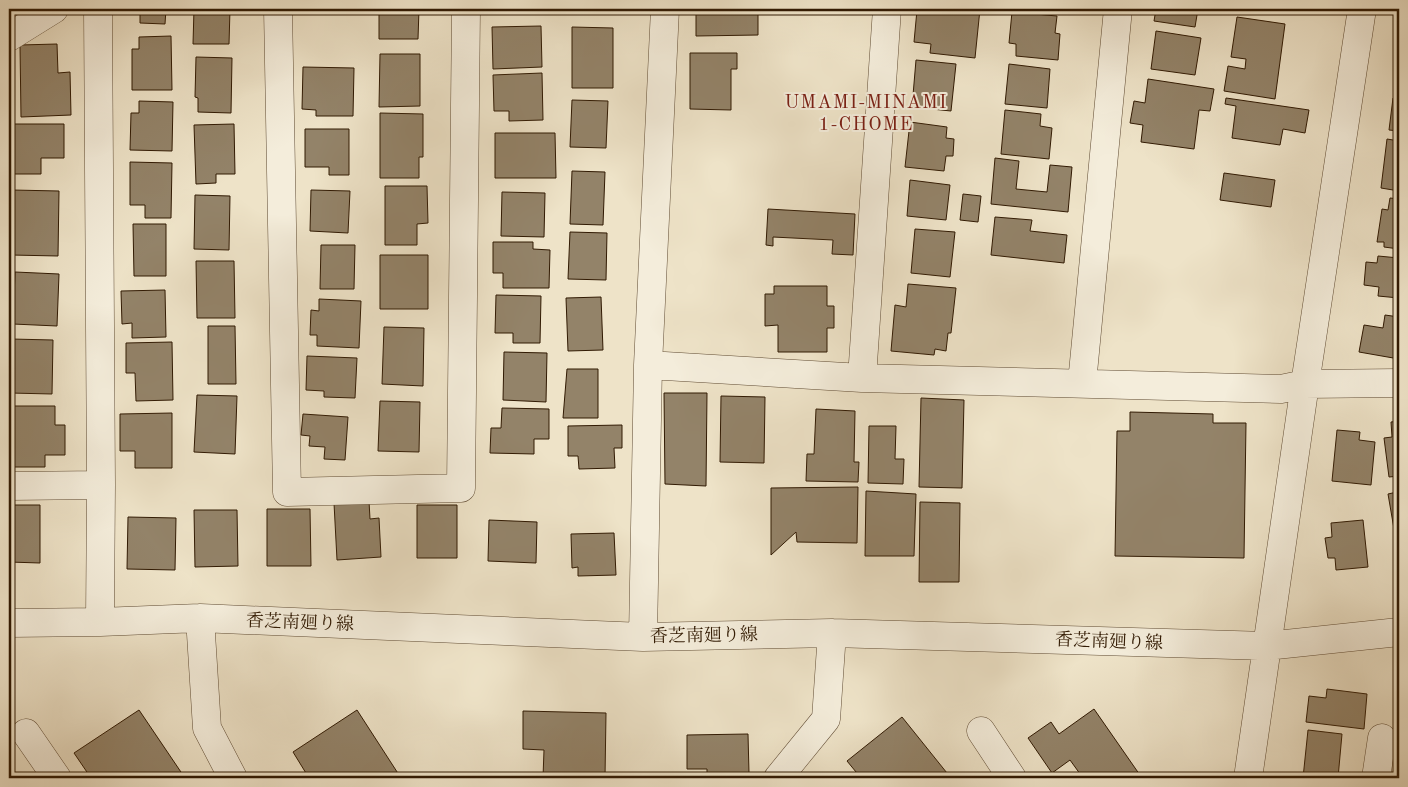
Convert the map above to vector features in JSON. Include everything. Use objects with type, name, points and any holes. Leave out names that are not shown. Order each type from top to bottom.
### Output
[{"type":"street","points":[[9,36],[54,9]]},
{"type":"street","points":[[98,9],[100,622]]},
{"type":"street","points":[[278,9],[287,492],[461,488],[466,9]]},
{"type":"street","points":[[643,637],[648,366],[664,9]]},
{"type":"street","points":[[862,378],[887,9]]},
{"type":"street","points":[[1082,384],[1118,9]]},
{"type":"street","points":[[1248,778],[1362,9]]},
{"type":"street","points":[[648,366],[862,378],[1282,389],[1305,384],[1399,383]]},
{"type":"street","points":[[9,486],[101,485]]},
{"type":"street","points":[[200,618],[207,728],[233,778]]},
{"type":"street","name":"香芝南廻り線","points":[[9,623],[200,618],[643,637],[832,633],[1267,646],[1399,632]]},
{"type":"street","points":[[778,778],[826,719],[832,633]]},
{"type":"street","points":[[981,731],[1012,778]]},
{"type":"street","points":[[26,734],[56,778]]},
{"type":"street","points":[[1376,778],[1382,738]]},
{"type":"building","points":[[129,9],[166,9],[165,24],[140,23],[140,12],[129,12]]},
{"type":"building","points":[[194,9],[230,9],[229,44],[193,44]]},
{"type":"building","points":[[379,9],[419,9],[418,39],[379,39]]},
{"type":"building","points":[[696,9],[758,9],[758,35],[696,36]]},
{"type":"building","points":[[949,9],[980,9],[975,58],[930,53],[931,44],[914,42],[917,10],[949,13]]},
{"type":"building","points":[[1156,9],[1198,9],[1195,27],[1154,21]]},
{"type":"building","points":[[1012,12],[1057,16],[1055,33],[1060,34],[1058,60],[1016,56],[1016,44],[1009,43]]},
{"type":"building","points":[[1237,17],[1285,24],[1275,99],[1224,91],[1228,66],[1245,69],[1246,59],[1231,57]]},
{"type":"building","points":[[541,26],[542,67],[493,69],[492,27]]},
{"type":"building","points":[[572,27],[613,28],[613,88],[572,88]]},
{"type":"building","points":[[1156,31],[1201,38],[1195,75],[1151,69]]},
{"type":"building","points":[[171,36],[172,90],[132,90],[132,49],[139,49],[139,37]]},
{"type":"building","points":[[57,44],[58,73],[70,72],[71,115],[21,117],[20,45]]},
{"type":"building","points":[[690,53],[737,53],[737,69],[731,69],[731,110],[690,109]]},
{"type":"building","points":[[380,54],[420,54],[420,106],[379,107]]},
{"type":"building","points":[[196,57],[232,58],[231,113],[198,112],[198,98],[195,97]]},
{"type":"building","points":[[916,60],[956,64],[951,111],[912,107]]},
{"type":"building","points":[[1009,64],[1050,69],[1047,108],[1005,104]]},
{"type":"building","points":[[303,67],[354,68],[353,116],[316,116],[316,110],[302,109]]},
{"type":"building","points":[[542,73],[543,120],[509,121],[509,111],[494,111],[493,75]]},
{"type":"building","points":[[1148,79],[1214,89],[1210,111],[1199,110],[1194,149],[1141,142],[1143,125],[1130,123],[1134,101],[1145,103]]},
{"type":"building","points":[[1226,98],[1309,110],[1305,133],[1283,129],[1280,145],[1232,138],[1236,106],[1225,104]]},
{"type":"building","points":[[1393,98],[1399,98],[1399,131],[1389,130]]},
{"type":"building","points":[[572,100],[608,101],[606,148],[570,147]]},
{"type":"building","points":[[139,101],[173,102],[172,151],[130,150],[131,113],[139,113]]},
{"type":"building","points":[[1005,110],[1041,114],[1040,126],[1052,128],[1049,159],[1001,154]]},
{"type":"building","points":[[380,113],[423,114],[423,157],[419,157],[419,178],[380,178]]},
{"type":"building","points":[[910,122],[947,127],[946,138],[954,139],[953,156],[946,156],[944,171],[905,167]]},
{"type":"building","points":[[12,124],[64,124],[64,158],[41,158],[41,174],[12,174]]},
{"type":"building","points":[[234,124],[235,174],[216,174],[216,183],[196,184],[194,125]]},
{"type":"building","points":[[305,129],[349,129],[349,175],[329,175],[329,167],[305,167]]},
{"type":"building","points":[[495,133],[555,133],[556,178],[495,178]]},
{"type":"building","points":[[1387,139],[1399,141],[1399,191],[1381,188]]},
{"type":"building","points":[[995,158],[1019,161],[1016,189],[1047,192],[1050,165],[1072,167],[1068,212],[991,204]]},
{"type":"building","points":[[130,162],[172,163],[171,218],[145,218],[145,205],[130,205]]},
{"type":"building","points":[[572,171],[605,172],[603,225],[570,224]]},
{"type":"building","points":[[1224,173],[1275,180],[1271,207],[1220,200]]},
{"type":"building","points":[[910,180],[950,185],[946,220],[907,216]]},
{"type":"building","points":[[385,186],[427,186],[428,223],[417,224],[417,245],[385,245]]},
{"type":"building","points":[[12,190],[59,191],[58,256],[11,255]]},
{"type":"building","points":[[311,190],[350,191],[348,233],[310,231]]},
{"type":"building","points":[[502,192],[545,193],[544,237],[501,236]]},
{"type":"building","points":[[963,194],[981,196],[978,222],[960,220]]},
{"type":"building","points":[[195,195],[230,196],[229,250],[194,249]]},
{"type":"building","points":[[1390,198],[1399,199],[1399,249],[1384,247],[1384,242],[1377,242],[1382,209],[1388,210]]},
{"type":"building","points":[[768,209],[855,214],[853,255],[832,254],[833,240],[773,237],[773,246],[766,245]]},
{"type":"building","points":[[995,217],[1032,220],[1030,231],[1067,235],[1064,263],[991,255]]},
{"type":"building","points":[[133,224],[166,224],[166,276],[134,276]]},
{"type":"building","points":[[915,229],[955,232],[950,277],[911,273]]},
{"type":"building","points":[[570,232],[607,233],[606,280],[568,279]]},
{"type":"building","points":[[493,242],[533,242],[533,249],[550,250],[549,288],[503,288],[503,273],[493,273]]},
{"type":"building","points":[[321,245],[355,245],[354,289],[320,289]]},
{"type":"building","points":[[380,255],[428,255],[428,309],[380,309]]},
{"type":"building","points":[[1378,256],[1399,258],[1399,298],[1378,296],[1379,287],[1364,285],[1366,262],[1377,263]]},
{"type":"building","points":[[196,261],[234,261],[235,318],[197,318]]},
{"type":"building","points":[[15,272],[59,274],[57,326],[13,324]]},
{"type":"building","points":[[908,284],[956,288],[951,333],[948,333],[946,351],[935,349],[934,355],[891,351],[895,305],[906,307]]},
{"type":"building","points":[[774,286],[827,286],[827,306],[834,306],[834,328],[827,328],[827,352],[778,352],[778,325],[765,326],[765,294],[774,294]]},
{"type":"building","points":[[165,290],[166,337],[132,338],[132,323],[122,324],[121,291]]},
{"type":"building","points":[[496,295],[541,296],[540,343],[513,343],[513,333],[495,333]]},
{"type":"building","points":[[601,297],[603,350],[568,351],[566,298]]},
{"type":"building","points":[[319,299],[361,301],[359,348],[317,346],[317,335],[310,335],[311,310],[319,311]]},
{"type":"building","points":[[1385,315],[1399,317],[1399,359],[1359,352],[1364,325],[1383,328]]},
{"type":"building","points":[[208,326],[235,326],[236,384],[208,384]]},
{"type":"building","points":[[384,327],[424,328],[423,386],[382,384]]},
{"type":"building","points":[[11,339],[53,340],[52,394],[10,393]]},
{"type":"building","points":[[172,342],[173,400],[136,401],[135,373],[126,373],[126,343]]},
{"type":"building","points":[[504,352],[547,353],[546,402],[503,400]]},
{"type":"building","points":[[307,356],[357,358],[355,398],[324,397],[324,391],[306,390]]},
{"type":"building","points":[[567,369],[598,369],[598,418],[563,418]]},
{"type":"building","points":[[664,393],[707,393],[706,486],[665,484]]},
{"type":"building","points":[[197,395],[237,396],[235,454],[194,452]]},
{"type":"building","points":[[721,396],[765,397],[764,463],[720,462]]},
{"type":"building","points":[[921,398],[964,400],[962,488],[919,487]]},
{"type":"building","points":[[380,401],[420,402],[419,452],[378,451]]},
{"type":"building","points":[[13,406],[55,406],[55,425],[65,425],[65,455],[45,455],[45,467],[13,467]]},
{"type":"building","points":[[502,408],[549,409],[549,439],[534,439],[534,454],[490,453],[491,428],[501,428]]},
{"type":"building","points":[[816,409],[855,411],[854,462],[859,462],[858,482],[806,481],[807,454],[814,454]]},
{"type":"building","points":[[1130,412],[1213,414],[1213,423],[1246,423],[1244,558],[1115,556],[1117,431],[1130,431]]},
{"type":"building","points":[[172,413],[172,468],[135,468],[135,451],[120,451],[120,414]]},
{"type":"building","points":[[303,414],[348,417],[345,460],[324,459],[325,447],[309,446],[310,436],[301,435]]},
{"type":"building","points":[[1399,421],[1399,476],[1389,477],[1384,438],[1392,437],[1391,422]]},
{"type":"building","points":[[622,425],[622,448],[614,448],[615,468],[579,469],[578,456],[568,456],[568,426]]},
{"type":"building","points":[[869,426],[896,426],[895,459],[904,459],[903,484],[868,483]]},
{"type":"building","points":[[1337,430],[1360,432],[1359,440],[1375,442],[1371,485],[1332,481]]},
{"type":"building","points":[[1395,484],[1399,484],[1399,558],[1388,494],[1397,492]]},
{"type":"building","points":[[858,487],[857,543],[797,542],[796,532],[771,555],[771,488]]},
{"type":"building","points":[[866,491],[916,494],[914,556],[865,556]]},
{"type":"building","points":[[369,501],[370,519],[379,518],[381,557],[337,560],[334,503]]},
{"type":"building","points":[[920,502],[960,503],[959,582],[919,582]]},
{"type":"building","points":[[9,505],[40,505],[40,563],[9,562]]},
{"type":"building","points":[[417,505],[457,505],[457,558],[417,558]]},
{"type":"building","points":[[267,509],[310,509],[311,566],[267,566]]},
{"type":"building","points":[[194,510],[237,510],[238,566],[195,567]]},
{"type":"building","points":[[128,517],[176,518],[175,570],[127,569]]},
{"type":"building","points":[[489,520],[537,522],[536,563],[488,561]]},
{"type":"building","points":[[1363,520],[1368,567],[1336,570],[1335,558],[1328,558],[1325,538],[1332,537],[1331,523]]},
{"type":"building","points":[[614,533],[616,575],[578,576],[578,567],[572,568],[571,534]]},
{"type":"building","points":[[1399,685],[1399,722],[1395,722]]},
{"type":"building","points":[[1327,689],[1367,694],[1364,729],[1306,722],[1309,696],[1326,698]]},
{"type":"building","points":[[1094,709],[1142,778],[1083,778],[1070,760],[1052,773],[1028,738],[1051,722],[1059,734]]},
{"type":"building","points":[[139,710],[185,778],[109,778],[106,773],[98,778],[91,778],[74,753]]},
{"type":"building","points":[[357,710],[401,778],[329,778],[326,774],[320,778],[309,778],[293,752]]},
{"type":"building","points":[[523,711],[606,713],[605,778],[543,778],[544,750],[523,749]]},
{"type":"building","points":[[902,717],[951,778],[861,778],[847,761]]},
{"type":"building","points":[[1308,730],[1342,734],[1338,778],[1303,778]]},
{"type":"building","points":[[748,734],[749,773],[731,773],[731,778],[707,778],[707,769],[687,769],[687,735]]},
{"type":"building","points":[[1396,766],[1399,767],[1399,778],[1395,778]]},
{"type":"district","name":"UMAMI-MINAMI 1-CHOME","points":[[866,112]]}]
